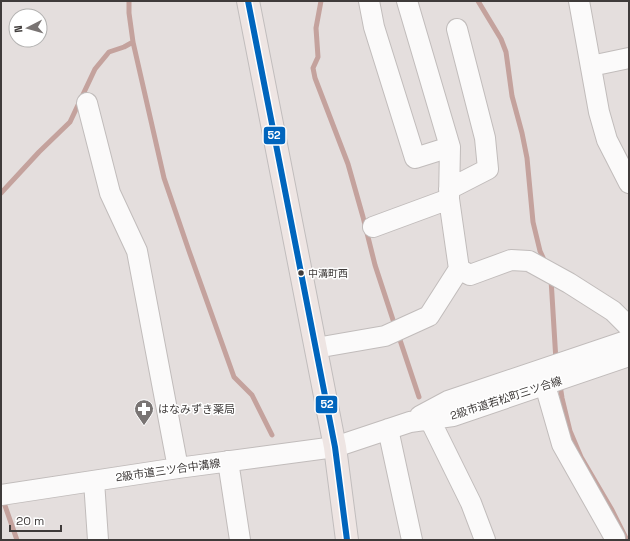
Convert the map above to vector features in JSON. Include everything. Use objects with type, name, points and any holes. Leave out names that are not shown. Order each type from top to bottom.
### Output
[{"type":"main road","points":[[248,1],[335,446],[347,540]]},
{"type":"street","points":[[368,1],[374,27],[416,158],[450,147]]},
{"type":"street","points":[[316,348],[385,336],[429,316],[459,269],[449,194],[450,147],[407,1]]},
{"type":"street","points":[[579,1],[599,112],[607,140],[622,152],[629,183]]},
{"type":"street","points":[[373,227],[449,194],[488,169],[485,138],[457,29]]},
{"type":"street","points":[[591,66],[629,58]]},
{"type":"street","points":[[87,103],[110,193],[137,251],[178,468]]},
{"type":"street","points":[[459,269],[470,275],[510,260],[529,261],[570,283],[614,312],[629,327]]},
{"type":"street","points":[[410,422],[448,402],[629,340]]},
{"type":"street","name":"2級市道若松町三ツ合線","points":[[335,446],[410,422],[453,416],[629,356]]},
{"type":"street","points":[[545,385],[562,444],[615,538]]},
{"type":"street","points":[[430,420],[471,503],[485,540]]},
{"type":"street","points":[[388,429],[412,540]]},
{"type":"street","name":"2級市道三ツ合中溝線","points":[[1,495],[94,480],[335,446]]},
{"type":"street","points":[[228,461],[240,540]]},
{"type":"street","points":[[94,480],[98,540]]},
{"type":"waterway","points":[[129,1],[133,42],[164,178],[234,377],[252,395],[272,435]]},
{"type":"waterway","points":[[321,1],[316,28],[318,57],[313,68],[315,78],[348,164],[375,265],[395,326]]},
{"type":"waterway","points":[[478,1],[501,39],[506,52],[512,96],[527,158],[533,222],[540,251],[545,262]]},
{"type":"waterway","points":[[1,193],[39,152],[70,122],[95,69],[109,52],[133,42]]},
{"type":"waterway","points":[[551,279],[556,361]]},
{"type":"waterway","points":[[398,334],[419,397]]},
{"type":"waterway","points":[[560,385],[570,431],[581,457],[612,510],[627,540]]},
{"type":"waterway","points":[[3,500],[17,540]]},
{"type":"transit line","name":"52","points":[[248,1],[335,447],[347,540]]},
{"type":"place","name":"中溝町西","points":[[301,273]]},
{"type":"place","name":"はなみずき薬局","points":[[144,426]]}]
